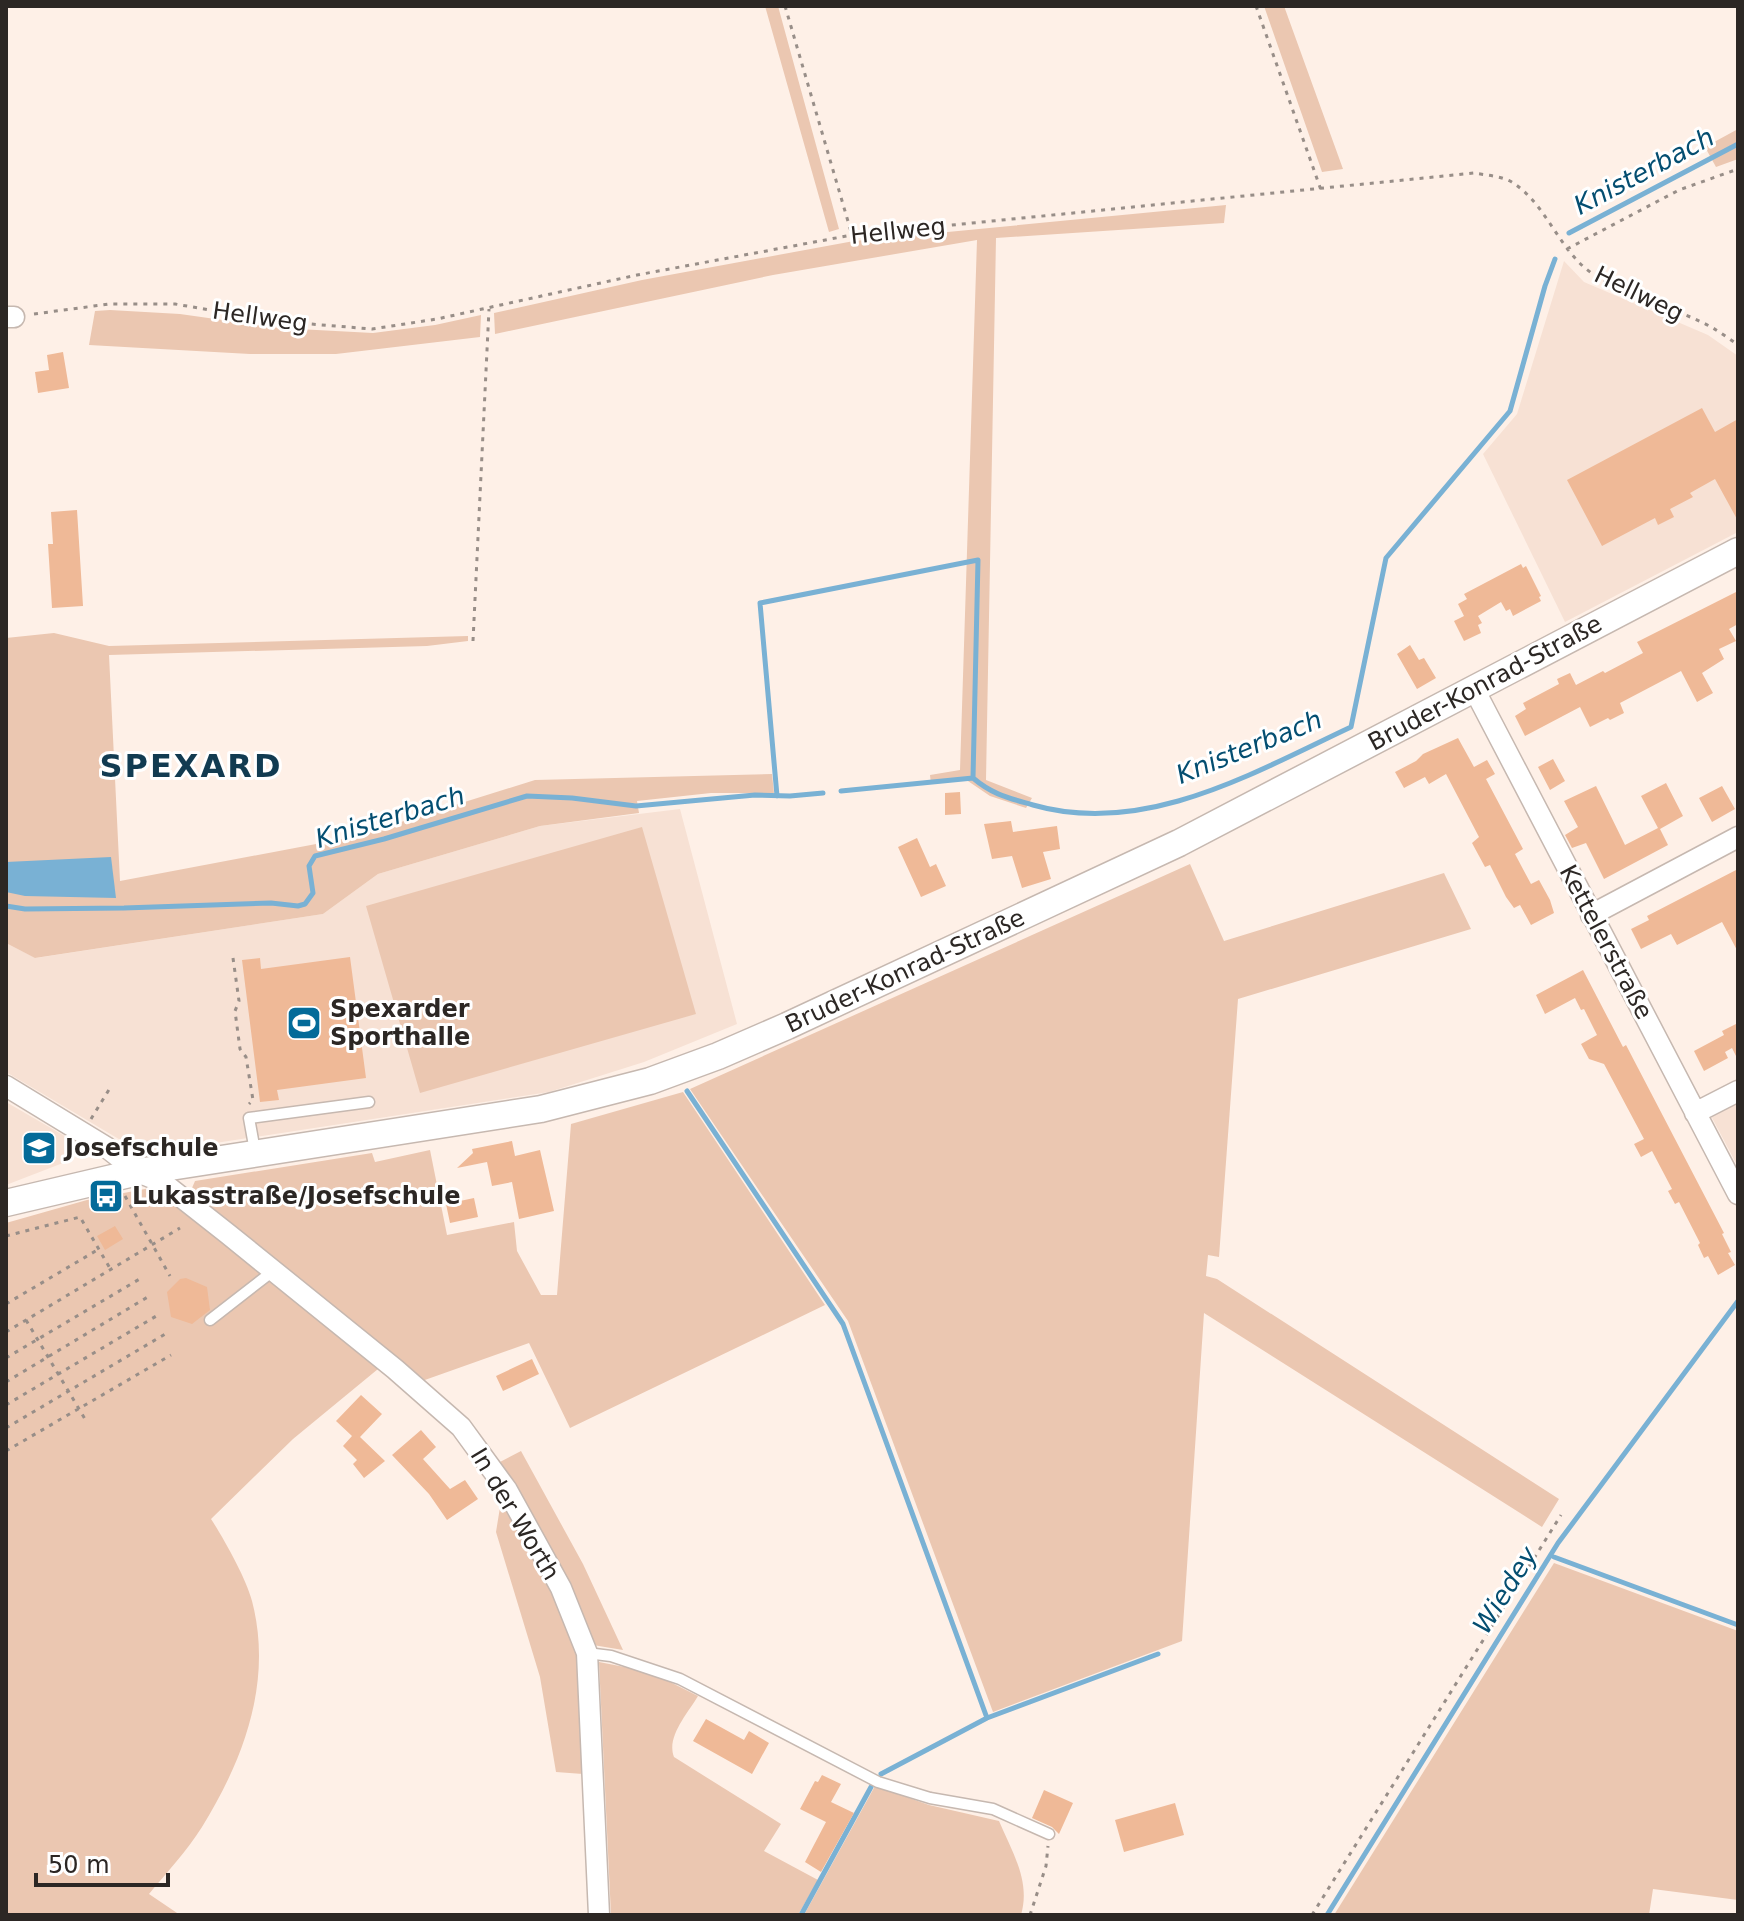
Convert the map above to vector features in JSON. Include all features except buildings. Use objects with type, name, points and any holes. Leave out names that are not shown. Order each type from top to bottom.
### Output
[{"type":"street","name":"Bruder-Konrad-Straße","points":[[6,1203],[255,1154],[541,1109],[650,1081],[718,1056],[1179,843],[1738,551]]},
{"type":"street","name":"Kettelerstraße","points":[[1474,689],[1738,1194]]},
{"type":"street","points":[[1591,915],[1738,837]]},
{"type":"street","name":"In der Worth","points":[[6,1086],[106,1147],[130,1181],[162,1182],[395,1369],[461,1427],[514,1502],[561,1588],[587,1653],[599,1915]]},
{"type":"street","points":[[1695,1113],[1738,1091]]},
{"type":"lane","points":[[255,1154],[249,1118],[369,1102]]},
{"type":"lane","points":[[210,1320],[273,1271]]},
{"type":"lane","points":[[587,1653],[611,1656],[680,1679],[878,1782],[930,1798],[993,1809],[1049,1834]]},
{"type":"path","points":[[785,6],[852,235]]},
{"type":"path","points":[[1256,6],[1321,190]]},
{"type":"path","points":[[1567,249],[1679,190],[1738,169]]},
{"type":"path","name":"Hellweg","points":[[10,317],[109,304],[175,304],[274,321],[372,329],[437,319],[637,275],[852,235],[1474,173],[1507,179],[1529,195],[1567,249],[1585,268],[1607,284],[1711,327],[1738,345]]},
{"type":"path","points":[[473,641],[489,308]]},
{"type":"path","points":[[233,958],[239,1001],[235,1011],[240,1049],[246,1057],[253,1100],[247,1106]]},
{"type":"path","points":[[94,1114],[110,1088]]},
{"type":"path","points":[[130,1181],[153,1244],[170,1276]]},
{"type":"path","points":[[6,1236],[80,1217],[111,1270]]},
{"type":"path","points":[[6,1332],[180,1228]]},
{"type":"path","points":[[6,1304],[99,1249]]},
{"type":"path","points":[[6,1358],[143,1277]]},
{"type":"path","points":[[6,1382],[151,1295]]},
{"type":"path","points":[[6,1405],[158,1315]]},
{"type":"path","points":[[26,1320],[85,1419]]},
{"type":"path","points":[[6,1428],[167,1333]]},
{"type":"path","points":[[6,1451],[171,1355]]},
{"type":"path","points":[[1312,1915],[1561,1515]]},
{"type":"path","points":[[1030,1915],[1046,1866],[1049,1834]]},
{"type":"shaded area","points":[[765,6],[778,6],[839,229],[829,232]]},
{"type":"shaded area","points":[[1264,6],[1284,6],[1343,169],[1322,172]]},
{"type":"shaded area","points":[[1738,129],[1738,159],[1716,167],[1705,147]]},
{"type":"shaded area","points":[[1226,205],[1224,223],[996,238],[986,780],[1032,798],[1026,808],[990,796],[965,779],[931,784],[930,775],[960,770],[977,240],[773,275],[495,334],[494,313],[642,280],[854,241]]},
{"type":"shaded area","points":[[1564,261],[1584,282],[1708,335],[1738,356],[1738,532],[1565,622],[1483,454],[1517,414]]},
{"type":"shaded area","points":[[95,311],[180,314],[279,328],[373,333],[481,315],[480,337],[336,354],[250,354],[89,345]]},
{"type":"shaded area","points":[[54,633],[109,646],[468,636],[468,641],[427,646],[109,655],[120,881],[353,837],[535,780],[772,774],[774,793],[711,793],[637,801],[639,813],[540,826],[378,874],[323,914],[35,958],[6,943],[6,638]]},
{"type":"shaded area","points":[[680,809],[737,1024],[644,1062],[549,1092],[144,1154],[6,1072],[6,943],[36,958],[323,914],[378,874],[540,826]]},
{"type":"shaded area","points":[[642,827],[696,1014],[420,1093],[366,906]]},
{"type":"shaded area","points":[[1190,864],[1224,941],[1444,873],[1471,929],[1238,999],[1219,1257],[1208,1255],[1206,1276],[1217,1279],[1559,1499],[1542,1527],[1204,1313],[1182,1641],[993,1712],[848,1321],[690,1089]]},
{"type":"shaded area","points":[[683,1092],[825,1305],[570,1428],[529,1343],[422,1381],[195,1196],[192,1188],[195,1181],[372,1153],[375,1162],[430,1150],[447,1235],[514,1222],[517,1251],[541,1295],[557,1295],[571,1124]]},
{"type":"shaded area","points":[[1738,1097],[1738,1167],[1709,1112]]},
{"type":"shaded area","name":"Josefschule","points":[[6,1102],[75,1142],[63,1163],[6,1185]]},
{"type":"shaded area","points":[[150,1188],[189,1214],[378,1369],[293,1439],[211,1519],[249,1592],[258,1631],[259,1660],[251,1718],[230,1774],[196,1836],[149,1894],[180,1915],[6,1915],[6,1223],[87,1200]]},
{"type":"shaded area","points":[[521,1451],[583,1564],[623,1650],[593,1645],[571,1587],[500,1462]]},
{"type":"shaded area","points":[[502,1495],[556,1594],[579,1656],[583,1774],[556,1772],[540,1677],[496,1532]]},
{"type":"shaded area","points":[[1554,1563],[1738,1631],[1738,1900],[1653,1889],[1649,1915],[1334,1915]]},
{"type":"shaded area","points":[[599,1662],[650,1672],[698,1696],[675,1733],[674,1757],[781,1824],[764,1851],[818,1880],[798,1915],[611,1915]]},
{"type":"shaded area","points":[[875,1786],[929,1805],[999,1821],[1022,1878],[1021,1915],[804,1915]]},
{"type":"water","points":[[111,857],[116,898],[25,896],[6,892],[6,862]]},
{"type":"waterway","name":"Knisterbach","points":[[1569,233],[1738,144]]},
{"type":"waterway","name":"Knisterbach","points":[[841,791],[973,778],[994,792],[1033,805],[1075,813],[1116,813],[1157,807],[1197,795],[1276,763],[1351,727],[1386,558],[1510,411],[1555,259]]},
{"type":"waterway","points":[[777,796],[760,603],[978,560],[973,778]]},
{"type":"waterway","name":"Knisterbach","points":[[6,906],[25,909],[271,903],[298,906],[305,904],[313,893],[309,866],[315,856],[384,839],[527,796],[636,806],[755,795],[823,793]]},
{"type":"waterway","points":[[687,1091],[843,1324],[987,1718],[881,1774]]},
{"type":"waterway","name":"Wiedey","points":[[1327,1915],[1558,1543],[1738,1301]]},
{"type":"waterway","points":[[1554,1557],[1738,1625]]},
{"type":"waterway","points":[[987,1718],[1158,1654]]},
{"type":"waterway","points":[[801,1915],[871,1787]]},
{"type":"place","name":"Spexarder Sporthalle","points":[[304,1023]]},
{"type":"place","name":"Josefschule","points":[[39,1148]]},
{"type":"place","name":"Lukasstraße/Josefschule","points":[[106,1196]]},
{"type":"district","name":"SPEXARD","points":[[191,766]]}]
